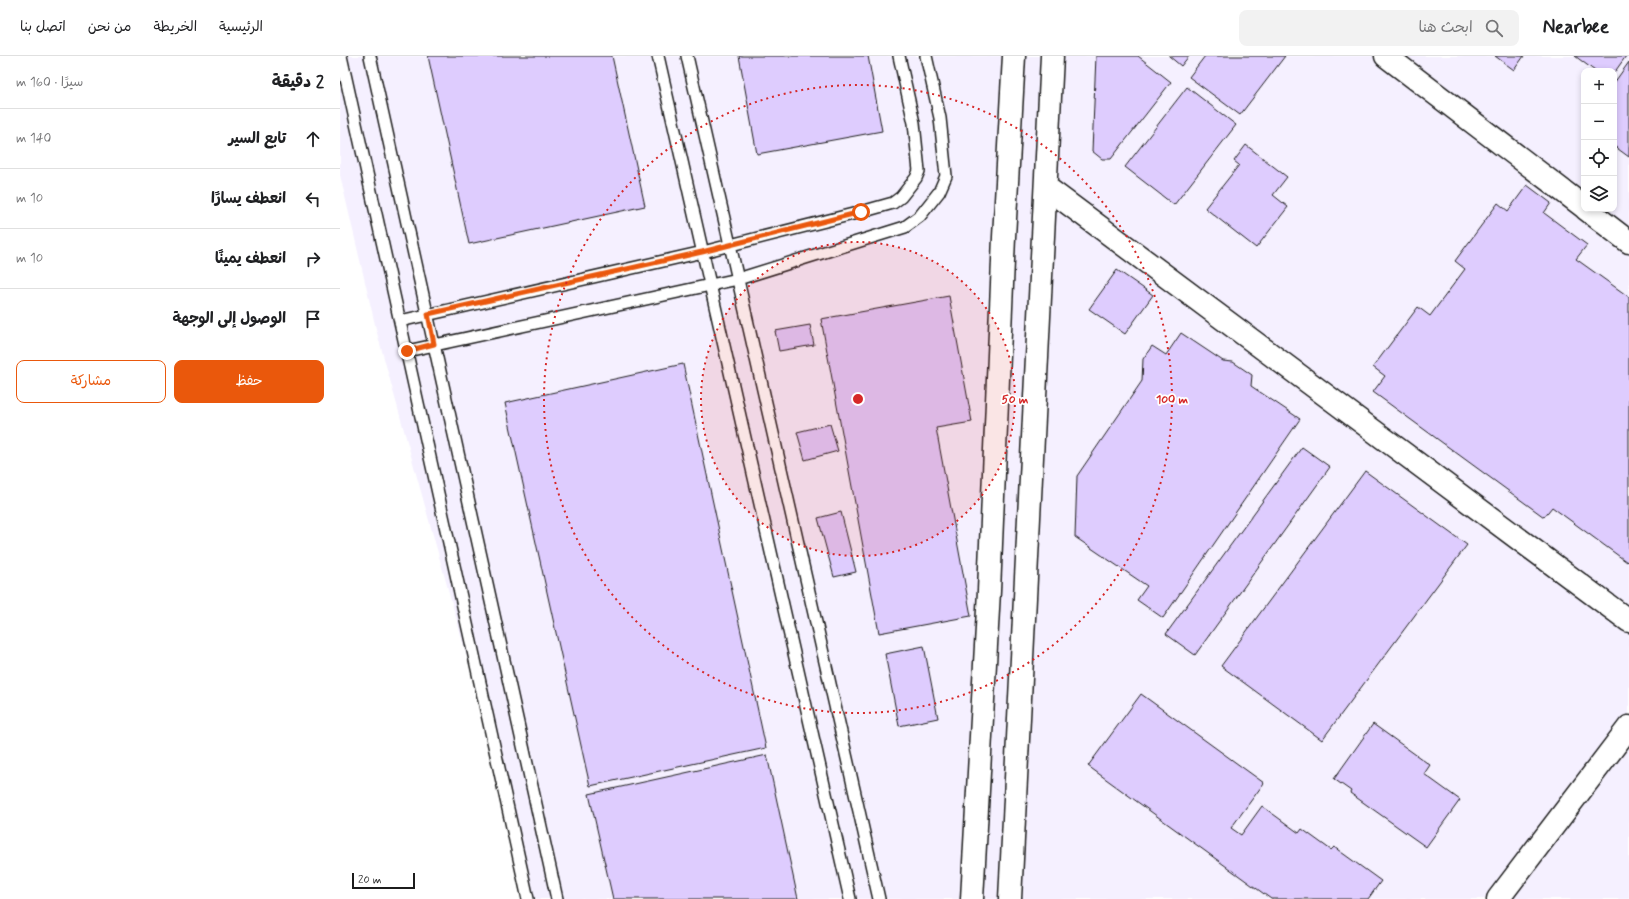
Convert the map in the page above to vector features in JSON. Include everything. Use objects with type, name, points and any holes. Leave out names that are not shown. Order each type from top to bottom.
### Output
[{"type":"street","points":[[972,899],[990,583],[1004,237],[1014,56]]},
{"type":"street","points":[[1010,899],[1052,56]]},
{"type":"street","points":[[1386,56],[1581,205]]},
{"type":"street","points":[[1046,187],[1629,621]]},
{"type":"street","points":[[1590,212],[1629,242]]},
{"type":"street","points":[[1498,899],[1629,728]]},
{"type":"lane","points":[[341,56],[528,899]]},
{"type":"lane","points":[[370,56],[557,899]]},
{"type":"lane","points":[[658,56],[850,899]]},
{"type":"lane","points":[[687,56],[729,246],[738,279],[879,899]]},
{"type":"lane","points":[[400,321],[729,246],[893,203],[901,197],[916,178],[919,171],[914,123],[899,56]]},
{"type":"lane","points":[[407,351],[738,279],[905,227],[920,216],[939,192],[946,176],[940,118],[926,56]]},
{"type":"shaded area","points":[[340,56],[1629,56],[1629,899],[534,899],[377,333],[340,175]]},
{"type":"building","points":[[428,56],[612,56],[645,206],[469,244]]},
{"type":"building","points":[[739,56],[868,56],[882,131],[757,154]]},
{"type":"building","points":[[1096,56],[1138,56],[1171,82],[1111,159],[1102,159],[1092,151]]},
{"type":"building","points":[[1169,56],[1189,56],[1181,66]]},
{"type":"building","points":[[1205,56],[1285,56],[1240,115],[1189,77]]},
{"type":"building","points":[[1495,56],[1524,56],[1514,70]]},
{"type":"building","points":[[1575,56],[1626,56],[1617,69],[1591,68]]},
{"type":"building","points":[[1629,62],[1629,157],[1617,148],[1617,79]]},
{"type":"building","points":[[1187,87],[1236,125],[1174,205],[1125,167]]},
{"type":"building","points":[[1246,145],[1287,177],[1273,195],[1288,207],[1256,248],[1205,208],[1239,165],[1234,161]]},
{"type":"building","points":[[1527,185],[1551,203],[1544,213],[1587,245],[1576,259],[1629,297],[1629,560],[1627,562],[1552,507],[1544,517],[1373,392],[1385,376],[1373,367],[1418,307],[1430,316],[1465,269],[1455,261],[1498,203],[1508,211]]},
{"type":"building","points":[[1117,270],[1153,295],[1125,334],[1089,309]]},
{"type":"building","points":[[949,296],[972,422],[936,428],[971,616],[879,633],[821,319]]},
{"type":"building","points":[[810,325],[814,345],[779,351],[775,331]]},
{"type":"building","points":[[1181,333],[1223,361],[1233,362],[1252,375],[1251,386],[1300,419],[1163,618],[1137,600],[1147,586],[1075,537],[1077,476],[1142,381],[1143,359],[1152,346],[1166,355]]},
{"type":"building","points":[[683,364],[766,748],[590,786],[505,403]]},
{"type":"building","points":[[830,424],[838,451],[805,460],[797,432]]},
{"type":"building","points":[[1302,447],[1330,467],[1195,655],[1166,634]]},
{"type":"building","points":[[1365,471],[1467,545],[1322,740],[1221,666]]},
{"type":"building","points":[[841,512],[856,572],[834,577],[818,518]]},
{"type":"building","points":[[924,646],[938,718],[899,726],[885,654]]},
{"type":"building","points":[[1141,694],[1264,783],[1231,828],[1241,835],[1262,806],[1299,833],[1302,829],[1331,850],[1334,847],[1381,881],[1368,899],[1271,899],[1088,766]]},
{"type":"building","points":[[1373,724],[1430,765],[1424,774],[1460,800],[1426,847],[1350,793],[1351,791],[1334,779]]},
{"type":"building","points":[[767,755],[798,899],[613,899],[589,794]]},
{"type":"route","points":[[407,351],[434,344],[428,314],[702,252],[861,212]]}]
